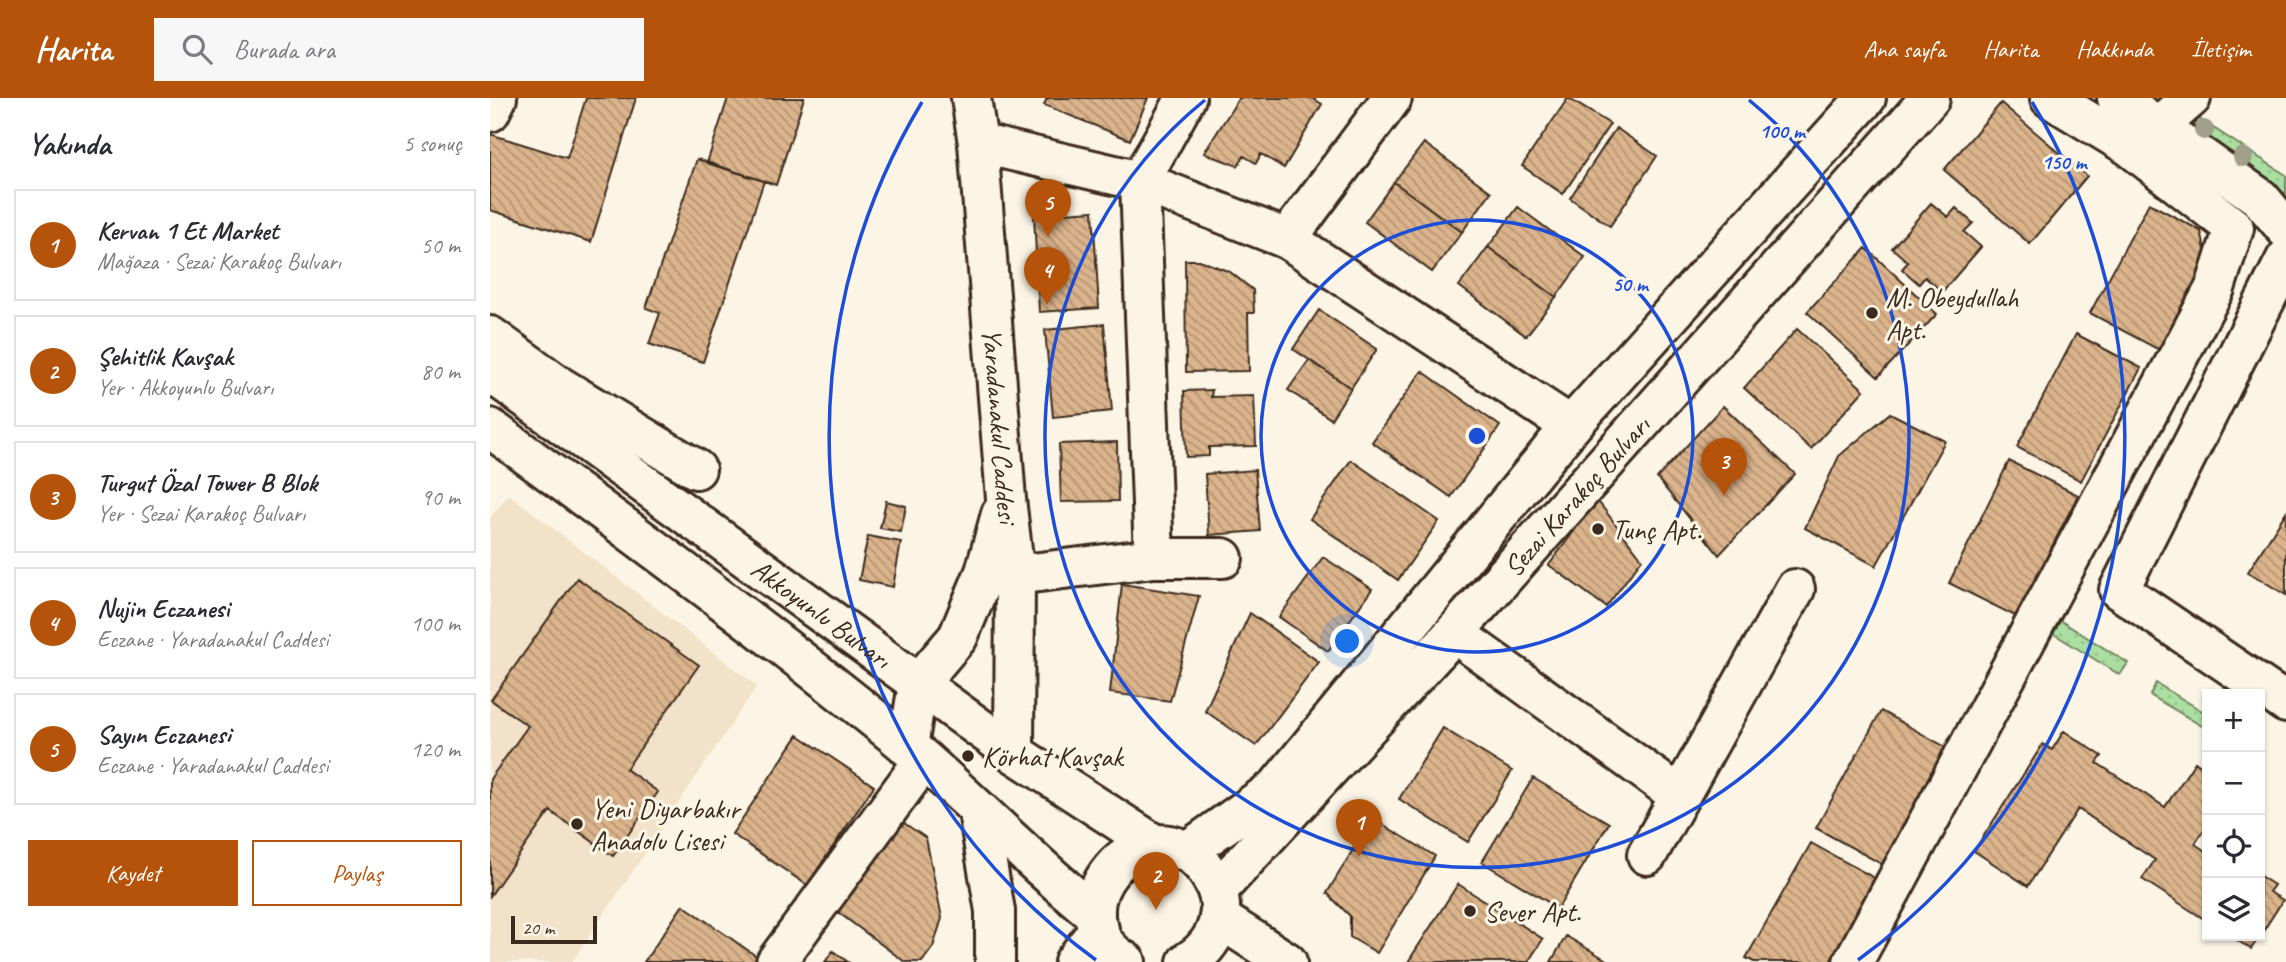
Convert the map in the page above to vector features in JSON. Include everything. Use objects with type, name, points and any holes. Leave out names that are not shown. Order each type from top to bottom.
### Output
[{"type":"main road","points":[[490,112],[497,98]]},
{"type":"main road","name":"Yaradanakul Caddesi","points":[[971,98],[978,143],[1006,499],[1015,575],[1014,753]]},
{"type":"main road","points":[[1154,558],[1140,181],[1186,98]]},
{"type":"main road","points":[[1287,239],[1392,98]]},
{"type":"main road","name":"Sezai Karakoç Bulvarı","points":[[1097,922],[1097,894],[1105,874],[1119,859],[1137,849],[1171,849],[1276,788],[1571,426],[1866,98]]},
{"type":"main road","name":"Sezai Karakoç Bulvarı","points":[[1188,962],[1198,956],[1212,939],[1218,905],[1454,633],[1930,98]]},
{"type":"main road","points":[[1853,962],[2215,288],[2234,228],[2129,146],[2050,98]]},
{"type":"main road","points":[[2117,98],[2160,125],[2260,198],[2286,229]]},
{"type":"main road","points":[[2160,125],[2191,98]]},
{"type":"main road","points":[[978,143],[1140,181],[1287,239],[1571,426]]},
{"type":"main road","points":[[2286,260],[2119,590],[2286,703]]},
{"type":"main road","points":[[490,336],[559,386],[696,469]]},
{"type":"main road","name":"Akkoyunlu Bulvarı","points":[[490,372],[1014,753],[1212,877],[1218,905]]},
{"type":"main road","name":"Akkoyunlu Bulvarı","points":[[490,428],[750,620],[916,753],[1097,922],[1108,947],[1126,962]]},
{"type":"main road","points":[[776,962],[916,753],[918,684],[958,637],[985,572],[1006,499]]},
{"type":"main road","points":[[1015,575],[1154,558],[1223,558]]},
{"type":"main road","points":[[1647,855],[1795,589]]},
{"type":"main road","points":[[1454,633],[1680,796]]},
{"type":"main road","points":[[978,811],[995,911],[995,962]]},
{"type":"main road","points":[[1218,905],[1287,962]]},
{"type":"main road","points":[[1074,962],[1097,922]]},
{"type":"shaded area","name":"Yeni Diyarbakır Anadolu Lisesi","points":[[509,494],[757,686],[572,962],[490,962],[490,518]]},
{"type":"green space","points":[[2198,118],[2286,175],[2286,194],[2189,132]]},
{"type":"green space","points":[[2053,616],[2128,663],[2120,675],[2046,629]]},
{"type":"green space","points":[[2156,683],[2202,711],[2202,726],[2150,695]]},
{"type":"building","points":[[586,98],[636,98],[591,242],[490,210],[490,134],[567,158]]},
{"type":"building","points":[[728,98],[804,98],[776,185],[707,163]]},
{"type":"building","points":[[1047,98],[1148,98],[1130,140],[1044,105]]},
{"type":"building","points":[[1239,98],[1312,98],[1322,104],[1284,168],[1261,154],[1256,163],[1244,156],[1238,166],[1204,153]]},
{"type":"building","points":[[1568,98],[1610,124],[1563,194],[1522,166]]},
{"type":"building","points":[[2001,103],[2087,176],[2030,244],[1944,170]]},
{"type":"building","points":[[1616,128],[1657,156],[1610,226],[1570,198]]},
{"type":"building","points":[[1424,143],[1491,192],[1462,232],[1394,182]]},
{"type":"building","points":[[697,159],[764,181],[703,362],[649,344],[660,313],[646,308]]},
{"type":"building","points":[[1394,182],[1462,232],[1432,272],[1365,222]]},
{"type":"building","points":[[1931,203],[1948,217],[1956,208],[1973,223],[1964,232],[1981,247],[1942,292],[1925,277],[1919,284],[1902,269],[1908,262],[1892,248]]},
{"type":"building","points":[[2149,203],[2201,231],[2208,263],[2161,351],[2090,313]]},
{"type":"building","points":[[1518,207],[1585,257],[1556,297],[1488,247]]},
{"type":"building","points":[[1093,211],[1099,308],[1039,312],[1034,215]]},
{"type":"building","points":[[1488,247],[1556,297],[1526,336],[1459,286]]},
{"type":"building","name":"M. Obeydullah Apt.","points":[[1866,248],[1937,314],[1878,377],[1807,312]]},
{"type":"building","points":[[1185,260],[1199,260],[1230,272],[1253,290],[1254,313],[1248,313],[1249,371],[1186,372]]},
{"type":"building","points":[[1319,310],[1377,349],[1351,388],[1293,349]]},
{"type":"building","points":[[1104,324],[1112,411],[1053,417],[1045,330]]},
{"type":"building","points":[[1797,329],[1864,390],[1811,449],[1744,388]]},
{"type":"building","points":[[2076,334],[2141,368],[2081,481],[2017,447]]},
{"type":"building","points":[[1309,360],[1351,388],[1331,419],[1288,390]]},
{"type":"building","points":[[1422,371],[1500,426],[1451,497],[1372,442]]},
{"type":"building","points":[[1212,390],[1211,397],[1254,396],[1256,446],[1209,447],[1209,456],[1186,457],[1184,391]]},
{"type":"building","points":[[1723,406],[1795,474],[1719,555],[1657,478]]},
{"type":"building","points":[[1890,413],[1945,441],[1876,566],[1805,528],[1839,456]]},
{"type":"building","points":[[1117,442],[1118,501],[1061,502],[1059,444]]},
{"type":"building","points":[[1351,460],[1439,521],[1398,580],[1310,519]]},
{"type":"building","points":[[2009,461],[2078,495],[2017,617],[1949,583]]},
{"type":"building","points":[[1255,470],[1260,531],[1209,535],[1205,474]]},
{"type":"building","name":"Tunç Apt.","points":[[1597,500],[1642,559],[1606,607],[1549,565]]},
{"type":"building","points":[[886,501],[906,506],[901,532],[880,528]]},
{"type":"building","points":[[2286,512],[2286,595],[2248,572]]},
{"type":"building","points":[[868,536],[901,542],[893,587],[859,580]]},
{"type":"building","points":[[1323,557],[1372,589],[1328,651],[1279,617]]},
{"type":"building","points":[[577,578],[699,665],[626,769],[658,792],[613,856],[550,811],[490,896],[490,779],[528,726],[491,700]]},
{"type":"building","points":[[1122,584],[1199,596],[1170,701],[1110,693]]},
{"type":"building","points":[[1250,613],[1319,662],[1256,746],[1205,711]]},
{"type":"building","points":[[1881,711],[1949,749],[1885,866],[1816,828]]},
{"type":"building","points":[[1443,728],[1512,771],[1468,842],[1399,799]]},
{"type":"building","points":[[2064,731],[2102,756],[2097,763],[2165,807],[2195,762],[2202,767],[2202,833],[2195,844],[2202,849],[2202,918],[2142,879],[2155,860],[2078,809],[2028,886],[1974,851],[2043,744],[2052,750]]},
{"type":"building","points":[[798,735],[874,786],[807,885],[732,834]]},
{"type":"building","points":[[1533,778],[1609,823],[1558,908],[1482,862]]},
{"type":"building","points":[[1372,818],[1435,856],[1377,953],[1350,937],[1350,916],[1327,893]]},
{"type":"building","points":[[898,819],[926,838],[942,918],[933,947],[922,962],[905,962],[835,910]]},
{"type":"building","points":[[1811,843],[1876,879],[1830,962],[1754,962],[1746,958]]},
{"type":"building","points":[[2265,879],[2274,885],[2269,892],[2283,900],[2265,928]]},
{"type":"building","name":"Sever Apt.","points":[[1458,884],[1543,939],[1528,962],[1408,962]]},
{"type":"building","points":[[683,905],[759,958],[756,962],[644,962]]},
{"type":"building","points":[[1566,936],[1610,962],[1551,962]]},
{"type":"building","points":[[2238,941],[2257,941],[2251,949]]},
{"type":"building","points":[[833,951],[848,962],[825,962]]},
{"type":"place","name":"Sayın Eczanesi","points":[[1048,237]]},
{"type":"place","name":"Nujin Eczanesi","points":[[1047,305]]},
{"type":"place","name":"M. Obeydullah Apt.","points":[[1872,313]]},
{"type":"place","name":"Turgut Özal Tower B Blok","points":[[1724,496]]},
{"type":"place","name":"Tunç Apt.","points":[[1598,529]]},
{"type":"place","name":"Körhat Kavşak","points":[[968,756]]},
{"type":"place","name":"Yeni Diyarbakır Anadolu Lisesi","points":[[577,824]]},
{"type":"place","name":"Kervan 1 Et Market","points":[[1359,857]]},
{"type":"place","name":"Şehitlik Kavşak","points":[[1156,910]]},
{"type":"place","name":"Sever Apt.","points":[[1470,911]]}]
